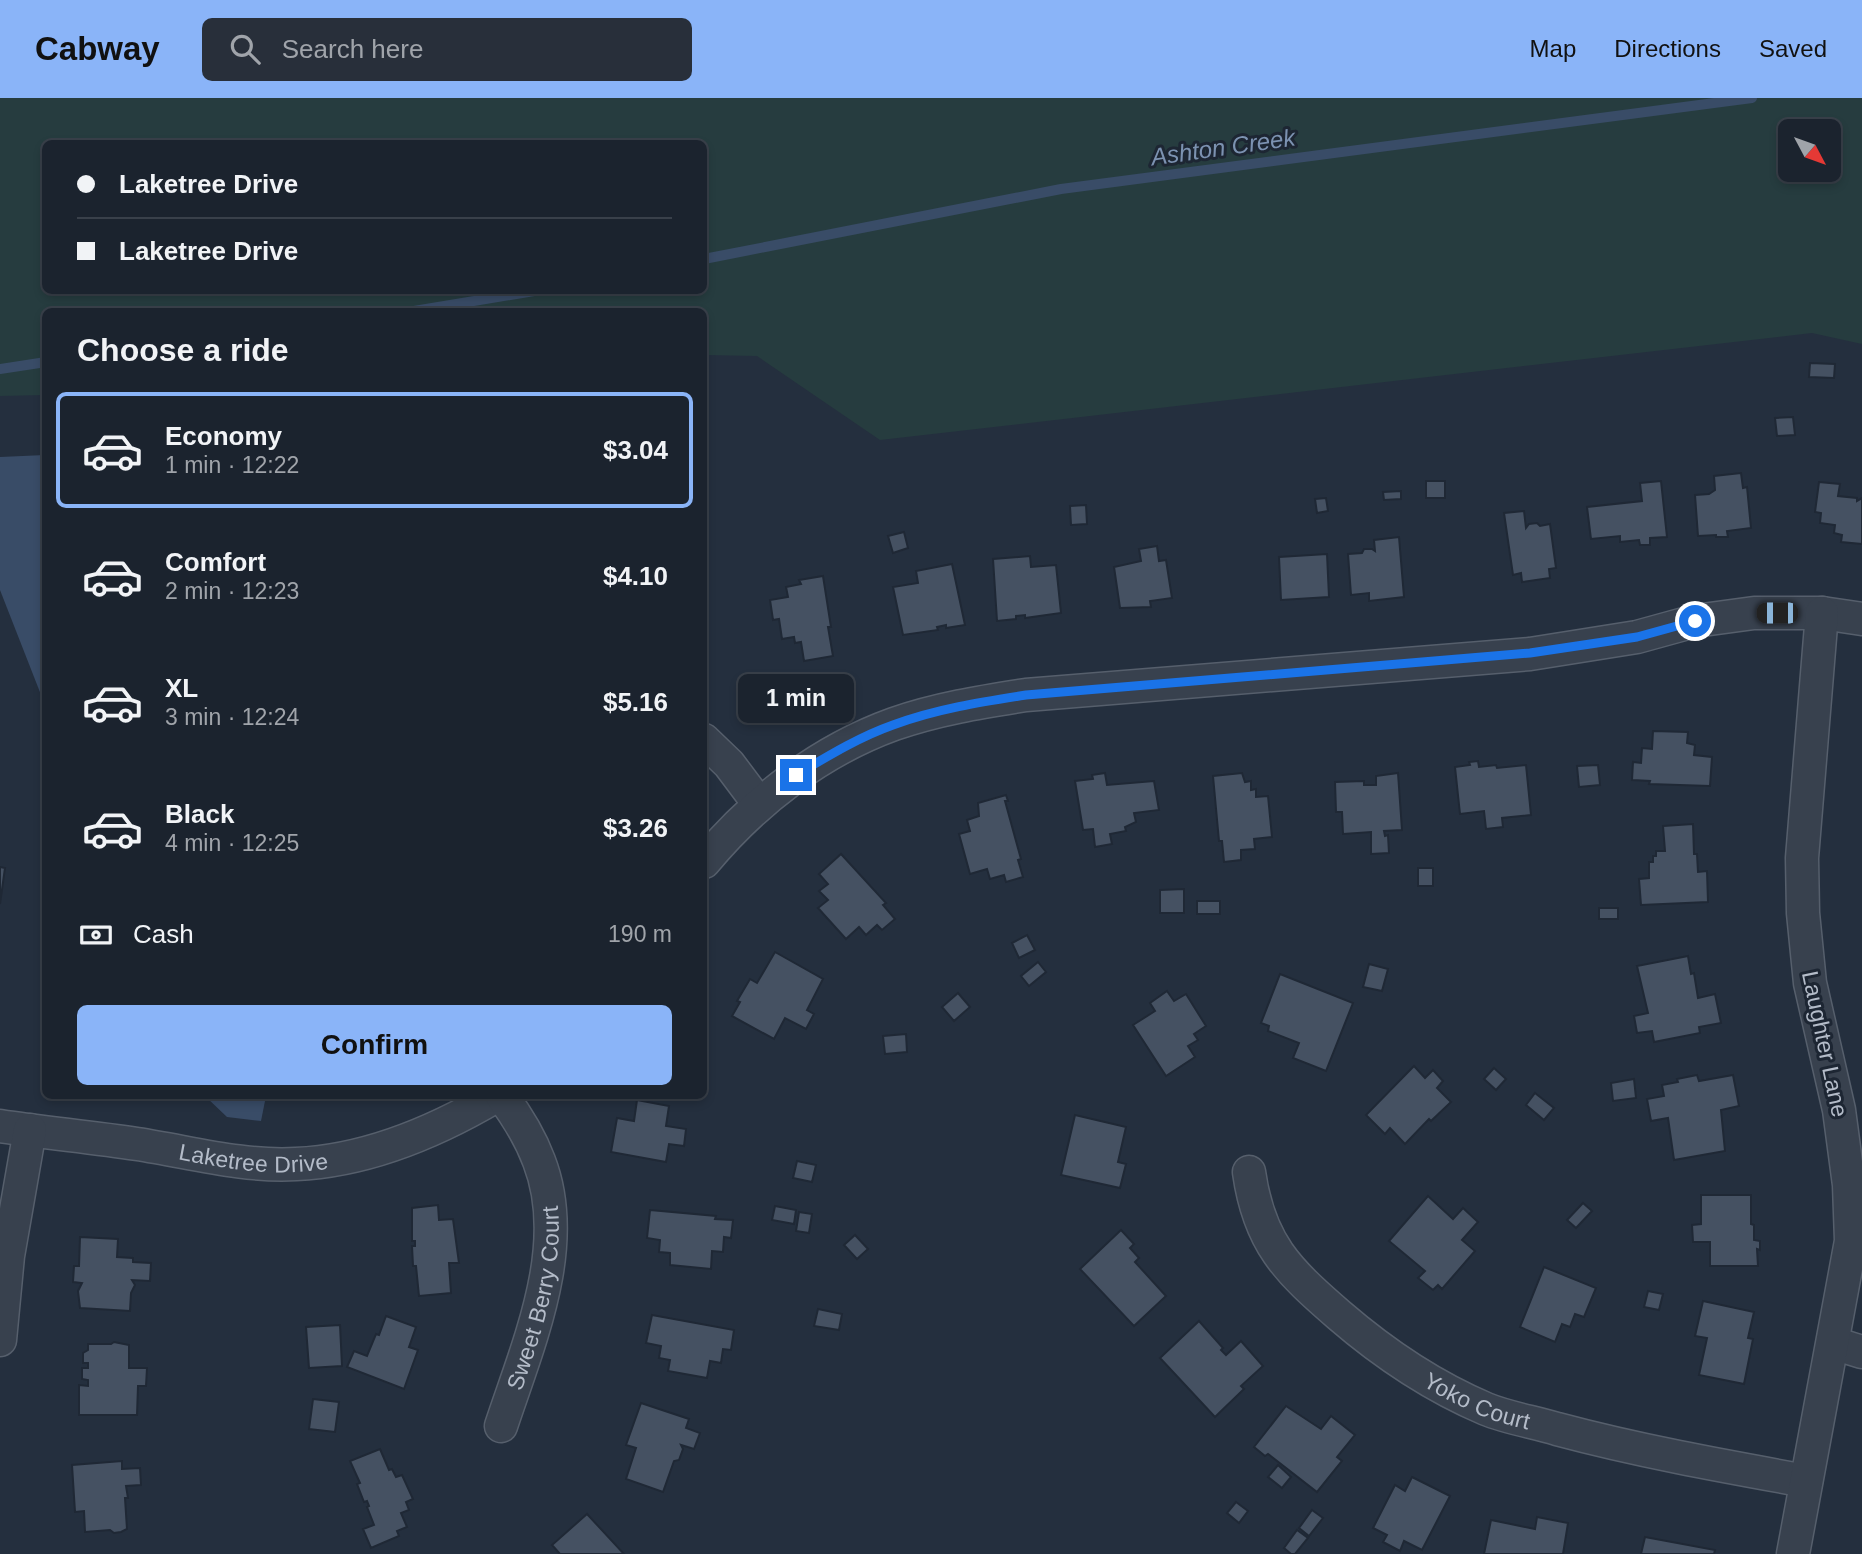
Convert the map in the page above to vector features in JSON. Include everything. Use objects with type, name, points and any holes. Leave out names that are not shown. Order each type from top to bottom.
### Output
[{"type":"street","points":[[707,858],[724,837],[759,804],[796,775],[848,744],[894,724],[959,706],[1026,695],[1530,653],[1637,637],[1695,621],[1754,613],[1822,613],[1862,619]]},
{"type":"street","name":"Laughter Lane","points":[[1793,1554],[1806,1480],[1848,1348],[1852,1130],[1810,982],[1803,913],[1802,858],[1822,613]]},
{"type":"street","points":[[707,743],[729,764],[759,804]]},
{"type":"street","name":"Laketree Drive","points":[[15,1128],[137,1144],[237,1162],[296,1164],[345,1157],[385,1147],[432,1129],[490,1099]]},
{"type":"street","name":"Sweet Berry Court","points":[[501,1426],[534,1326],[551,1249],[550,1201],[540,1162],[523,1126],[504,1099]]},
{"type":"street","points":[[0,1340],[15,1128]]},
{"type":"street","name":"Yoko Court","points":[[1249,1172],[1253,1200],[1265,1233],[1284,1264],[1303,1285],[1363,1336],[1423,1377],[1488,1410],[1592,1438],[1726,1467],[1806,1480]]},
{"type":"green space","points":[[0,98],[1862,98],[1862,344],[1812,333],[880,440],[757,356],[707,355],[707,308],[42,308],[42,395],[0,396]]},
{"type":"water","points":[[42,455],[42,697],[0,590],[0,457]]},
{"type":"water","points":[[208,1099],[265,1099],[261,1121],[227,1117]]},
{"type":"building","points":[[1810,363],[1835,364],[1834,378],[1809,377]]},
{"type":"building","points":[[1793,417],[1795,435],[1777,436],[1775,418]]},
{"type":"building","points":[[1741,473],[1743,488],[1747,487],[1751,528],[1727,531],[1728,537],[1698,536],[1695,495],[1709,494],[1715,490],[1714,476]]},
{"type":"building","points":[[1426,481],[1445,481],[1445,498],[1426,498]]},
{"type":"building","points":[[1661,481],[1667,537],[1650,538],[1650,545],[1640,545],[1639,540],[1620,542],[1620,536],[1591,539],[1587,507],[1642,501],[1640,483]]},
{"type":"building","points":[[1819,482],[1840,484],[1838,496],[1857,498],[1857,501],[1862,498],[1862,544],[1841,542],[1842,535],[1834,533],[1835,525],[1820,523],[1821,513],[1815,512]]},
{"type":"building","points":[[1401,491],[1401,499],[1384,500],[1383,492]]},
{"type":"building","points":[[1326,498],[1328,511],[1317,513],[1315,499]]},
{"type":"building","points":[[1086,505],[1087,524],[1071,525],[1070,506]]},
{"type":"building","points":[[1524,511],[1526,528],[1529,524],[1550,524],[1556,568],[1549,569],[1550,578],[1522,582],[1521,573],[1513,575],[1504,513]]},
{"type":"building","points":[[904,532],[908,548],[893,553],[888,536]]},
{"type":"building","points":[[1399,537],[1404,597],[1369,601],[1369,593],[1351,595],[1348,554],[1362,553],[1364,549],[1375,551],[1374,540]]},
{"type":"building","points":[[1157,546],[1159,561],[1166,560],[1172,598],[1150,601],[1151,607],[1120,608],[1114,567],[1141,561],[1139,549]]},
{"type":"building","points":[[1327,554],[1329,597],[1281,600],[1279,557]]},
{"type":"building","points":[[1030,556],[1031,567],[1056,565],[1061,613],[1025,618],[1025,615],[1016,616],[1016,619],[997,621],[993,559]]},
{"type":"building","points":[[952,564],[965,625],[946,628],[946,625],[937,627],[938,630],[903,635],[893,587],[918,583],[916,571]]},
{"type":"building","points":[[823,576],[833,656],[804,661],[801,642],[795,643],[794,637],[782,639],[779,619],[773,620],[770,600],[788,597],[786,587],[801,584],[799,580]]},
{"type":"building","points":[[1653,731],[1688,732],[1687,743],[1695,745],[1694,755],[1712,757],[1710,786],[1649,784],[1650,781],[1632,780],[1633,762],[1641,763],[1642,748],[1652,749]]},
{"type":"building","points":[[1478,761],[1479,767],[1526,765],[1531,815],[1502,818],[1503,827],[1486,829],[1484,811],[1460,814],[1455,767]]},
{"type":"building","points":[[1598,765],[1600,785],[1579,787],[1577,766]]},
{"type":"building","points":[[1105,773],[1107,785],[1154,781],[1159,810],[1134,813],[1136,822],[1125,827],[1126,831],[1110,834],[1112,844],[1095,847],[1093,829],[1083,830],[1075,781],[1093,779],[1092,775]]},
{"type":"building","points":[[1242,773],[1245,782],[1251,781],[1251,790],[1256,789],[1256,797],[1268,796],[1272,837],[1254,839],[1255,849],[1241,850],[1241,860],[1224,862],[1222,841],[1219,841],[1213,776]]},
{"type":"building","points":[[1398,773],[1402,830],[1384,831],[1385,836],[1388,835],[1389,853],[1371,854],[1371,832],[1343,834],[1342,812],[1336,812],[1335,782],[1364,781],[1364,785],[1376,785],[1376,776]]},
{"type":"building","points":[[1006,795],[1008,801],[1005,801],[1021,859],[1018,860],[1023,877],[1006,882],[1004,875],[990,879],[987,869],[970,874],[959,834],[970,831],[967,820],[979,816],[978,803]]},
{"type":"building","points":[[1693,824],[1694,854],[1697,854],[1698,872],[1707,871],[1708,902],[1641,905],[1639,879],[1649,878],[1649,862],[1653,862],[1656,851],[1665,851],[1663,826]]},
{"type":"building","points":[[841,854],[886,903],[883,905],[895,919],[882,930],[877,925],[866,935],[859,927],[846,939],[818,908],[828,900],[819,891],[828,884],[819,874]]},
{"type":"building","points":[[0,867],[5,868],[0,904]]},
{"type":"building","points":[[1418,868],[1433,868],[1433,886],[1418,886]]},
{"type":"building","points":[[1184,889],[1184,913],[1160,913],[1160,890]]},
{"type":"building","points":[[1197,901],[1220,901],[1220,914],[1197,914]]},
{"type":"building","points":[[1599,908],[1618,908],[1618,919],[1599,919]]},
{"type":"building","points":[[1027,935],[1035,950],[1019,958],[1012,943]]},
{"type":"building","points":[[775,952],[823,979],[807,1010],[814,1014],[806,1029],[785,1018],[774,1039],[732,1016],[750,979],[757,983]]},
{"type":"building","points":[[1688,956],[1698,998],[1715,994],[1721,1023],[1699,1027],[1700,1033],[1654,1042],[1652,1031],[1637,1033],[1634,1016],[1648,1013],[1637,966]]},
{"type":"building","points":[[1038,962],[1046,972],[1029,986],[1021,976]]},
{"type":"building","points":[[1369,964],[1388,969],[1382,991],[1363,987]]},
{"type":"building","points":[[1280,974],[1353,1003],[1326,1071],[1293,1058],[1299,1043],[1268,1031],[1269,1026],[1261,1023]]},
{"type":"building","points":[[1167,991],[1174,1001],[1186,994],[1206,1026],[1194,1034],[1198,1040],[1188,1046],[1195,1057],[1166,1076],[1133,1025],[1155,1011],[1150,1003]]},
{"type":"building","points":[[958,993],[970,1007],[954,1021],[942,1007]]},
{"type":"building","points":[[906,1034],[907,1052],[885,1054],[883,1036]]},
{"type":"building","points":[[1414,1066],[1425,1078],[1433,1070],[1443,1081],[1437,1088],[1451,1102],[1431,1121],[1429,1119],[1405,1144],[1390,1128],[1385,1134],[1366,1115]]},
{"type":"building","points":[[1494,1068],[1506,1079],[1496,1090],[1484,1079]]},
{"type":"building","points":[[1697,1075],[1699,1081],[1733,1075],[1739,1106],[1721,1110],[1725,1151],[1674,1160],[1668,1118],[1651,1121],[1647,1099],[1664,1096],[1662,1085]]},
{"type":"building","points":[[1634,1079],[1636,1098],[1613,1101],[1611,1083]]},
{"type":"building","points":[[1535,1093],[1554,1108],[1544,1120],[1526,1105]]},
{"type":"building","points":[[637,1100],[669,1106],[666,1126],[686,1129],[684,1146],[669,1144],[666,1162],[611,1152],[617,1118],[634,1121]]},
{"type":"building","points":[[1075,1115],[1126,1127],[1118,1162],[1126,1164],[1120,1188],[1061,1175]]},
{"type":"building","points":[[797,1161],[816,1165],[812,1182],[793,1178]]},
{"type":"building","points":[[1701,1195],[1751,1195],[1754,1240],[1760,1241],[1760,1250],[1757,1249],[1758,1266],[1710,1266],[1710,1242],[1693,1242],[1692,1225],[1701,1224]]},
{"type":"building","points":[[1428,1196],[1453,1219],[1463,1208],[1478,1222],[1462,1240],[1475,1251],[1442,1289],[1438,1285],[1433,1290],[1418,1278],[1425,1271],[1389,1241]]},
{"type":"building","points":[[1583,1203],[1592,1211],[1576,1228],[1567,1220]]},
{"type":"building","points":[[438,1205],[439,1220],[453,1219],[459,1263],[449,1263],[451,1293],[419,1296],[416,1266],[413,1266],[412,1246],[415,1246],[415,1241],[412,1241],[412,1208]]},
{"type":"building","points":[[775,1206],[796,1210],[794,1224],[772,1220]]},
{"type":"building","points":[[650,1210],[733,1220],[731,1238],[724,1237],[723,1252],[712,1251],[711,1269],[670,1265],[670,1253],[659,1252],[660,1240],[647,1238]]},
{"type":"building","points":[[799,1212],[812,1214],[809,1233],[796,1231]]},
{"type":"building","points":[[1121,1230],[1134,1244],[1130,1248],[1139,1258],[1135,1262],[1166,1296],[1134,1326],[1080,1269]]},
{"type":"building","points":[[855,1235],[868,1249],[857,1259],[844,1245]]},
{"type":"building","points":[[80,1237],[118,1239],[117,1257],[133,1258],[133,1262],[151,1263],[150,1281],[132,1280],[135,1285],[131,1293],[130,1311],[80,1308],[78,1291],[82,1283],[73,1282],[74,1266],[79,1266]]},
{"type":"building","points":[[1544,1267],[1596,1288],[1584,1317],[1575,1314],[1570,1327],[1562,1324],[1555,1342],[1520,1327]]},
{"type":"building","points":[[1648,1291],[1663,1294],[1659,1310],[1644,1307]]},
{"type":"building","points":[[1703,1301],[1754,1312],[1748,1338],[1753,1339],[1744,1384],[1699,1375],[1707,1338],[1695,1336]]},
{"type":"building","points":[[818,1309],[842,1314],[839,1330],[814,1326]]},
{"type":"building","points":[[652,1315],[734,1330],[731,1350],[723,1349],[721,1363],[710,1361],[707,1378],[668,1371],[670,1360],[659,1358],[661,1346],[646,1343]]},
{"type":"building","points":[[386,1316],[416,1327],[409,1347],[418,1350],[404,1389],[347,1367],[354,1351],[367,1356]]},
{"type":"building","points":[[1199,1321],[1226,1355],[1241,1341],[1263,1366],[1241,1386],[1244,1389],[1215,1417],[1160,1358]]},
{"type":"building","points":[[340,1325],[342,1366],[309,1368],[306,1327]]},
{"type":"building","points":[[114,1342],[129,1345],[129,1368],[147,1368],[146,1386],[138,1386],[137,1415],[79,1415],[79,1385],[88,1386],[88,1380],[82,1379],[82,1368],[88,1368],[88,1363],[83,1363],[83,1353],[88,1350],[88,1344]]},
{"type":"building","points":[[313,1399],[339,1402],[335,1432],[309,1429]]},
{"type":"building","points":[[641,1403],[689,1419],[686,1428],[700,1433],[694,1449],[681,1445],[683,1449],[679,1460],[674,1461],[663,1492],[626,1479],[636,1448],[626,1445]]},
{"type":"building","points":[[1286,1406],[1321,1429],[1331,1416],[1355,1435],[1337,1457],[1342,1461],[1317,1492],[1268,1454],[1265,1456],[1254,1447]]},
{"type":"building","points":[[380,1449],[389,1470],[392,1469],[396,1477],[402,1475],[413,1499],[406,1502],[409,1510],[401,1513],[407,1527],[397,1531],[399,1536],[371,1548],[363,1529],[374,1525],[350,1461]]},
{"type":"building","points":[[122,1461],[122,1469],[140,1468],[141,1485],[126,1486],[127,1529],[114,1533],[110,1530],[85,1532],[84,1511],[75,1512],[72,1465]]},
{"type":"building","points":[[1278,1465],[1291,1477],[1282,1488],[1268,1477]]},
{"type":"building","points":[[1412,1477],[1450,1496],[1422,1550],[1404,1541],[1400,1551],[1383,1542],[1387,1535],[1373,1528],[1395,1485],[1405,1491]]},
{"type":"building","points":[[1236,1502],[1248,1511],[1239,1523],[1227,1513]]},
{"type":"building","points":[[1312,1510],[1323,1518],[1309,1536],[1299,1528]]},
{"type":"building","points":[[587,1514],[624,1554],[560,1554],[552,1545]]},
{"type":"building","points":[[1537,1517],[1568,1523],[1563,1554],[1484,1554],[1491,1520],[1535,1529]]},
{"type":"building","points":[[1297,1530],[1308,1538],[1295,1554],[1291,1554],[1284,1548]]},
{"type":"building","points":[[1645,1537],[1715,1550],[1714,1554],[1641,1554]]},
{"type":"waterway","name":"Ashton Creek","points":[[707,258],[1061,189],[1752,98]]},
{"type":"waterway","name":"Ashton Creek","points":[[432,308],[516,294]]},
{"type":"waterway","name":"Ashton Creek","points":[[0,369],[42,363]]},
{"type":"route","points":[[796,775],[848,744],[894,724],[959,706],[1026,695],[1530,653],[1637,637],[1695,621]]}]
